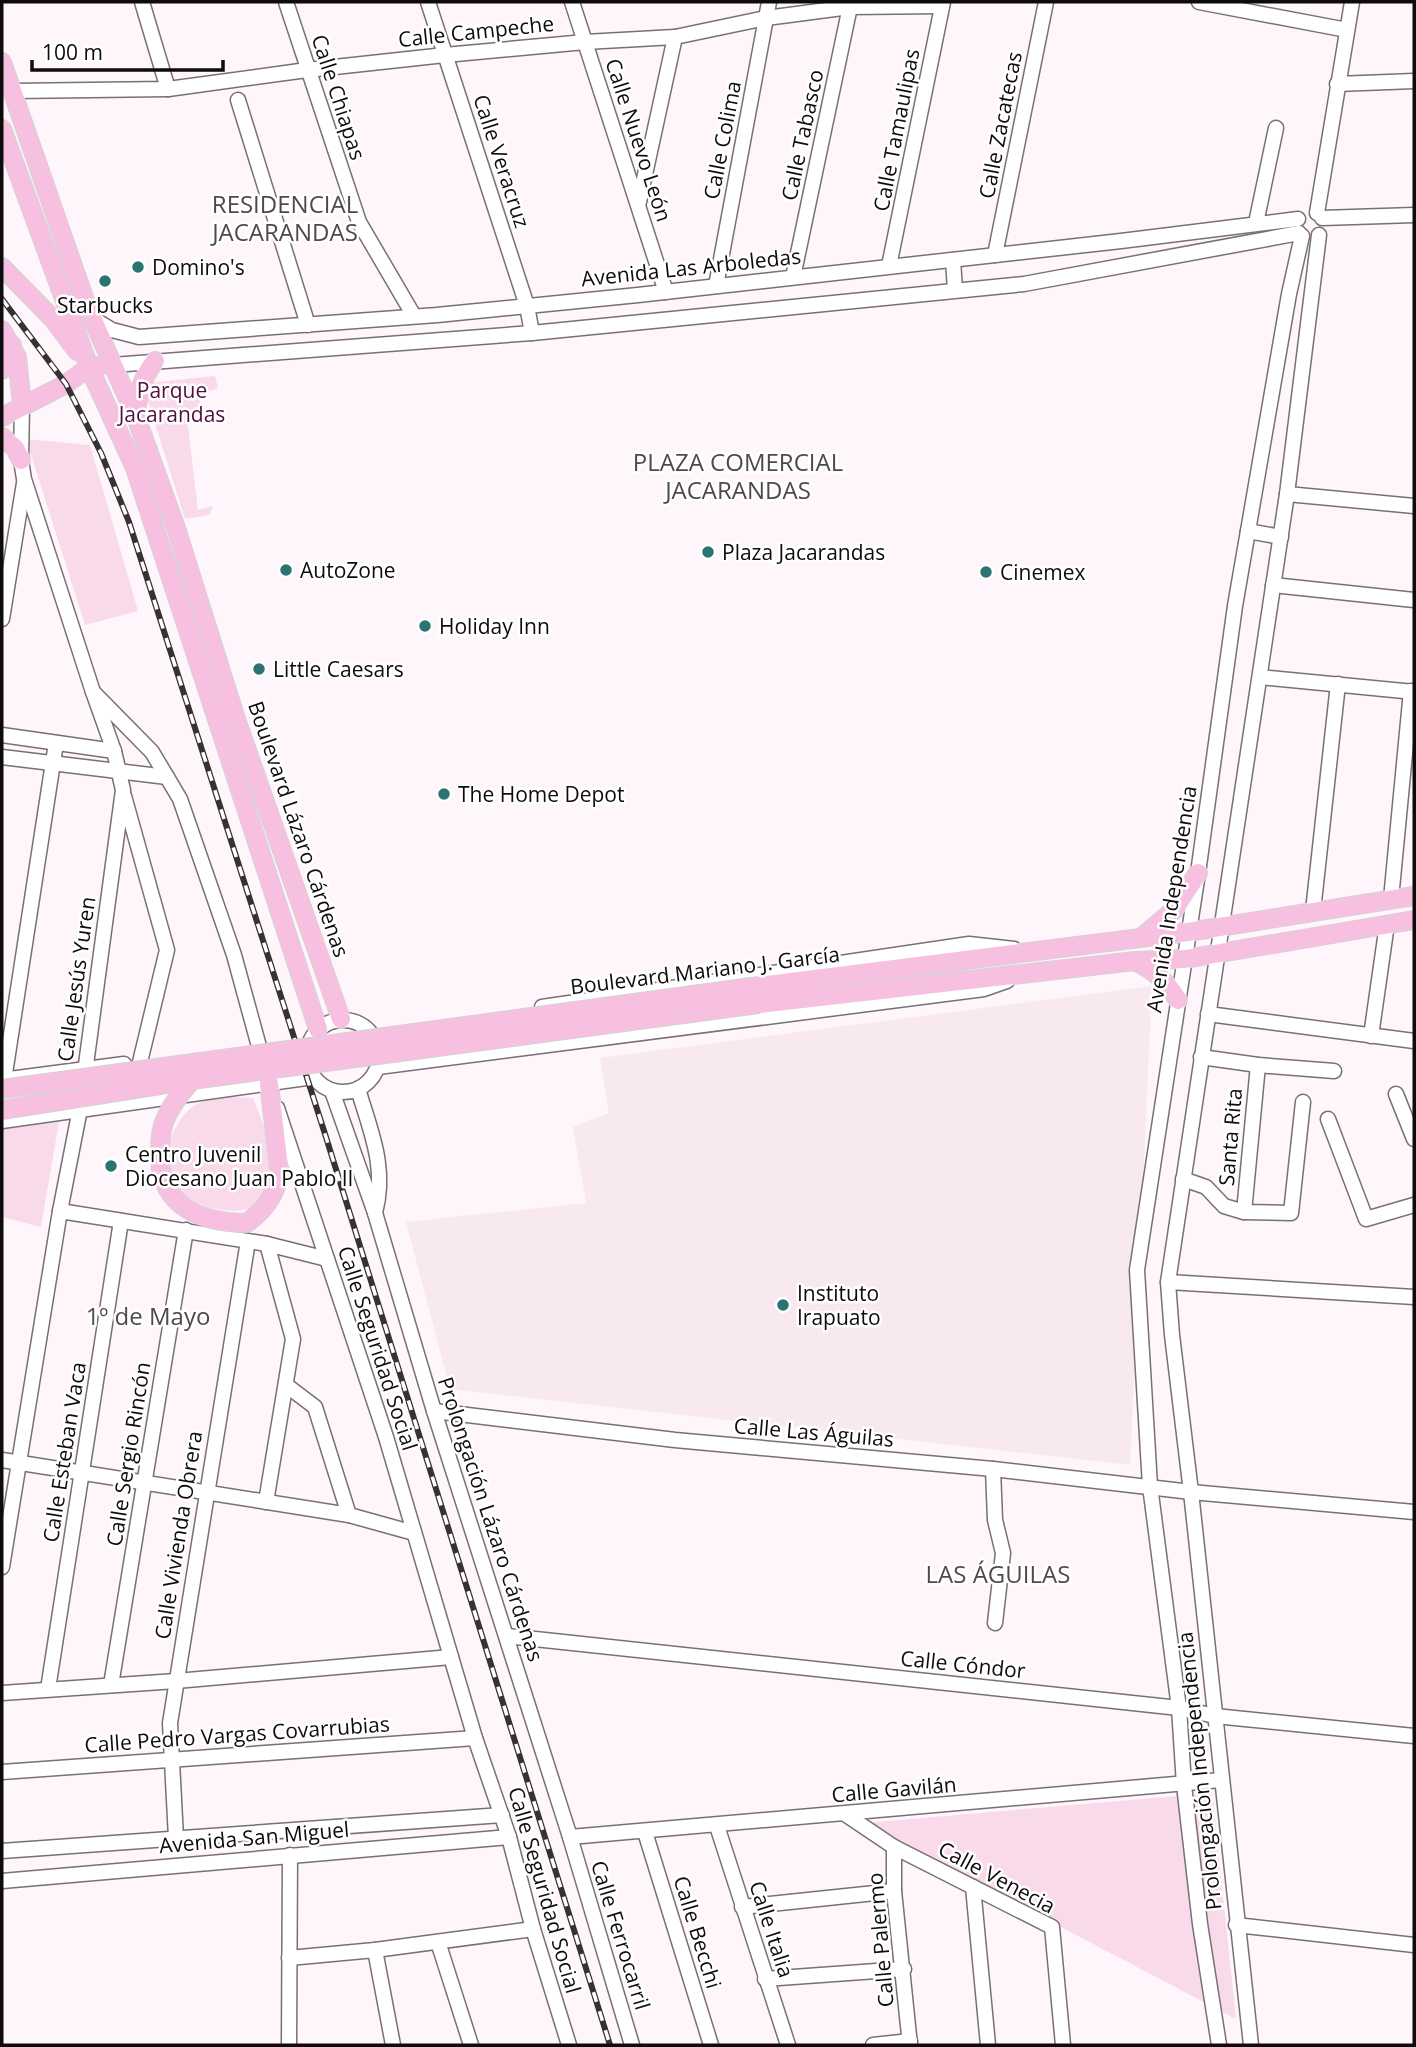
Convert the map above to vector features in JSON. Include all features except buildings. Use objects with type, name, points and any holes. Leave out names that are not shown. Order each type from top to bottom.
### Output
[{"type":"main road","name":"Boulevard Lázaro Cárdenas","points":[[2,62],[90,313],[136,417],[188,561],[236,719],[341,1019]]},
{"type":"main road","points":[[2,112],[15,118],[33,153]]},
{"type":"main road","name":"Boulevard Lázaro Cárdenas","points":[[2,129],[89,367],[135,468],[314,1036]]},
{"type":"main road","points":[[2,267],[53,319],[89,367]]},
{"type":"main road","points":[[89,367],[93,350],[90,313]]},
{"type":"main road","points":[[7,337],[17,357],[22,405]]},
{"type":"main road","points":[[2,370],[9,357],[7,337]]},
{"type":"main road","points":[[136,417],[140,386],[155,361]]},
{"type":"main road","points":[[2,417],[66,384],[89,367],[113,365]]},
{"type":"main road","points":[[2,404],[22,405]]},
{"type":"main road","points":[[2,437],[15,448],[21,460]]},
{"type":"main road","points":[[183,616],[199,636],[212,640]]},
{"type":"main road","points":[[1140,938],[1174,909],[1198,873]]},
{"type":"main road","name":"Boulevard Mariano J. García","points":[[2,1110],[1033,951],[1188,932],[1414,896]]},
{"type":"main road","name":"Boulevard Mariano J. García","points":[[2,1083],[759,995],[1032,973],[1135,961],[1185,959],[1414,920]]},
{"type":"main road","points":[[1135,961],[1164,979],[1178,1000]]},
{"type":"main road","points":[[192,1080],[164,1121],[160,1173],[177,1202],[206,1219],[247,1223],[261,1213],[275,1193],[280,1175],[269,1084]]},
{"type":"street","points":[[142,2],[168,89]]},
{"type":"street","name":"Calle Chiapas","points":[[286,2],[359,222],[414,316]]},
{"type":"street","name":"Calle Veracruz","points":[[428,2],[527,306],[532,333]]},
{"type":"street","name":"Calle Nuevo León","points":[[572,2],[666,292]]},
{"type":"street","name":"Calle Colima","points":[[716,286],[769,2]]},
{"type":"street","name":"Calle Zacatecas","points":[[995,256],[1046,2]]},
{"type":"street","points":[[1199,2],[1347,30]]},
{"type":"street","points":[[1191,1492],[1168,1282],[1281,537],[1320,236],[1324,224],[1319,216],[1337,84],[1352,2]]},
{"type":"street","name":"Calle Campeche","points":[[12,91],[168,89],[445,55],[584,42],[675,37],[850,4],[943,4]]},
{"type":"street","name":"Calle Tabasco","points":[[793,277],[850,4]]},
{"type":"street","name":"Calle Tamaulipas","points":[[889,266],[943,4]]},
{"type":"street","points":[[639,204],[675,37]]},
{"type":"street","points":[[1337,84],[1414,81]]},
{"type":"street","points":[[238,100],[308,325]]},
{"type":"street","points":[[1256,223],[1276,128]]},
{"type":"street","points":[[1299,229],[1306,212],[1319,216],[1414,215]]},
{"type":"street","name":"Avenida Las Arboledas","points":[[90,313],[112,330],[139,337],[437,315],[666,292],[995,256],[1256,223],[1299,229]]},
{"type":"street","points":[[1299,229],[1307,239],[1320,236]]},
{"type":"street","points":[[113,365],[532,333],[1024,284],[1299,229]]},
{"type":"street","name":"Avenida Independencia","points":[[1162,1571],[1150,1486],[1137,1270],[1198,873],[1230,639],[1299,229]]},
{"type":"street","points":[[953,260],[955,290]]},
{"type":"street","points":[[437,315],[440,340]]},
{"type":"street","points":[[1279,353],[1304,356]]},
{"type":"street","name":"Calle Jesús Yuren","points":[[2,1567],[60,1211],[80,1109],[123,790],[120,771],[107,751],[93,692],[24,479],[21,460],[22,405]]},
{"type":"street","points":[[2,620],[24,479]]},
{"type":"street","points":[[1287,494],[1414,506]]},
{"type":"street","points":[[1248,531],[1281,537]]},
{"type":"street","points":[[1273,585],[1414,600]]},
{"type":"street","points":[[1260,677],[1413,691],[1391,899]]},
{"type":"street","points":[[1313,911],[1338,684]]},
{"type":"street","name":"Calle Seguridad Social","points":[[93,692],[152,752],[185,812],[234,955],[269,1084],[386,1437],[475,1738],[509,1837],[533,1929],[569,2045]]},
{"type":"street","points":[[2,735],[107,751],[97,769]]},
{"type":"street","points":[[56,743],[2,1083],[86,1068],[260,1047],[314,1036],[332,1020],[341,1019],[358,1022],[372,1033],[377,1043],[380,1055],[378,1067],[367,1084],[350,1092],[332,1091],[313,1077],[307,1060],[314,1036]]},
{"type":"street","points":[[2,757],[167,777]]},
{"type":"street","points":[[123,790],[167,950],[140,1062]]},
{"type":"street","points":[[1371,1036],[1387,924]]},
{"type":"street","points":[[372,1033],[970,944],[1033,951]]},
{"type":"street","points":[[378,1067],[984,989],[1032,973]]},
{"type":"street","points":[[657,989],[666,1001],[668,1009],[668,1017],[661,1030]]},
{"type":"street","points":[[1208,1014],[1414,1041]]},
{"type":"street","points":[[418,1026],[414,1036],[415,1047],[424,1061]]},
{"type":"street","points":[[1201,1057],[1334,1071]]},
{"type":"street","name":"Santa Rita","points":[[1244,1212],[1258,1065]]},
{"type":"street","points":[[2,1121],[313,1077]]},
{"type":"street","points":[[358,1089],[376,1149],[381,1178],[375,1213]]},
{"type":"street","points":[[332,1091],[375,1213]]},
{"type":"street","points":[[1396,1094],[1414,1139]]},
{"type":"street","points":[[1183,1179],[1206,1187],[1224,1206],[1244,1212],[1291,1213],[1303,1102]]},
{"type":"street","points":[[1328,1119],[1366,1219],[1414,1205]]},
{"type":"street","points":[[60,1211],[267,1244],[327,1259]]},
{"type":"street","name":"Prolongación Lázaro Cárdenas","points":[[375,1213],[434,1411],[570,1837]]},
{"type":"street","name":"Calle Esteban Vaca","points":[[48,1689],[121,1221]]},
{"type":"street","name":"Calle Sergio Rincón","points":[[111,1685],[186,1230]]},
{"type":"street","name":"Calle Vivienda Obrera","points":[[176,1838],[170,1723],[205,1493],[248,1241]]},
{"type":"street","points":[[267,1244],[293,1339],[267,1502]]},
{"type":"street","points":[[1168,1282],[1414,1297]]},
{"type":"street","points":[[286,1385],[315,1407],[349,1515]]},
{"type":"street","name":"Calle Las Águilas","points":[[434,1411],[675,1440],[1414,1512]]},
{"type":"street","points":[[2,1460],[349,1515],[414,1533]]},
{"type":"street","points":[[993,1469],[995,1520],[1003,1553],[995,1623]]},
{"type":"street","name":"Prolongación Independencia","points":[[1191,1492],[1251,2045]]},
{"type":"street","name":"Prolongación Independencia","points":[[1162,1571],[1179,1709],[1184,1785],[1200,1924],[1219,2045]]},
{"type":"street","name":"Calle Cóndor","points":[[507,1636],[1414,1736]]},
{"type":"street","points":[[2,1693],[451,1657]]},
{"type":"street","name":"Calle Pedro Vargas Covarrubias","points":[[2,1772],[475,1738]]},
{"type":"street","name":"Calle Gavilán","points":[[570,1837],[1221,1780]]},
{"type":"street","name":"Calle Palermo","points":[[845,1814],[894,1847],[894,1891],[910,2043]]},
{"type":"street","name":"Avenida San Miguel","points":[[2,1851],[502,1815]]},
{"type":"street","name":"Calle Italia","points":[[717,1826],[788,2045]]},
{"type":"street","name":"Calle Becchi","points":[[645,1832],[711,2045]]},
{"type":"street","name":"Avenida San Miguel","points":[[2,1881],[509,1837]]},
{"type":"street","name":"Calle Ferrocarril","points":[[570,1837],[632,2045]]},
{"type":"street","name":"Calle Venecia","points":[[894,1847],[1052,1927],[1063,2045]]},
{"type":"street","points":[[289,2045],[290,1855]]},
{"type":"street","points":[[973,1887],[988,2045]]},
{"type":"street","points":[[742,1907],[894,1891]]},
{"type":"street","points":[[1236,1925],[1414,1945]]},
{"type":"street","points":[[289,1958],[376,1950],[533,1929]]},
{"type":"street","points":[[438,1942],[471,2045]]},
{"type":"street","points":[[376,1950],[393,2045]]},
{"type":"street","points":[[765,1979],[904,1969]]},
{"type":"street","points":[[873,2045],[910,2043]]},
{"type":"shaded area","name":"Instituto Irapuato","points":[[1152,986],[1130,1465],[450,1389],[406,1222],[586,1203],[573,1127],[609,1113],[600,1058]]},
{"type":"green space","name":"Parque Jacarandas","points":[[215,376],[218,388],[203,393],[196,413],[187,418],[198,510],[213,506],[209,515],[185,519],[146,395],[147,383]]},
{"type":"green space","points":[[26,439],[90,445],[138,611],[85,625]]},
{"type":"green space","points":[[231,1097],[253,1098],[274,1162],[273,1181],[265,1195],[254,1206],[237,1211],[207,1207],[183,1193],[172,1175],[169,1159],[172,1135],[191,1108],[204,1101]]},
{"type":"green space","points":[[59,1122],[41,1227],[2,1217],[2,1129]]},
{"type":"green space","points":[[1212,1793],[1236,2019],[863,1823]]},
{"type":"railway","points":[[2,299],[66,384],[101,453],[129,522],[325,1134],[610,2045]]},
{"type":"place","name":"Domino's","points":[[138,267]]},
{"type":"place","name":"Starbucks","points":[[105,281]]},
{"type":"place","name":"Plaza Jacarandas","points":[[708,552]]},
{"type":"place","name":"AutoZone","points":[[286,570]]},
{"type":"place","name":"Cinemex","points":[[986,572]]},
{"type":"place","name":"Holiday Inn","points":[[425,626]]},
{"type":"place","name":"Little Caesars","points":[[259,669]]},
{"type":"place","name":"The Home Depot","points":[[444,794]]},
{"type":"place","name":"Centro Juvenil Diocesano Juan Pablo II","points":[[111,1166]]},
{"type":"place","name":"Instituto Irapuato","points":[[783,1305]]},
{"type":"district","name":"RESIDENCIAL JACARANDAS","points":[[285,217]]},
{"type":"district","name":"PLAZA COMERCIAL JACARANDAS","points":[[738,475]]},
{"type":"district","name":"1º de Mayo","points":[[148,1315]]},
{"type":"district","name":"LAS ÁGUILAS","points":[[998,1573]]}]
